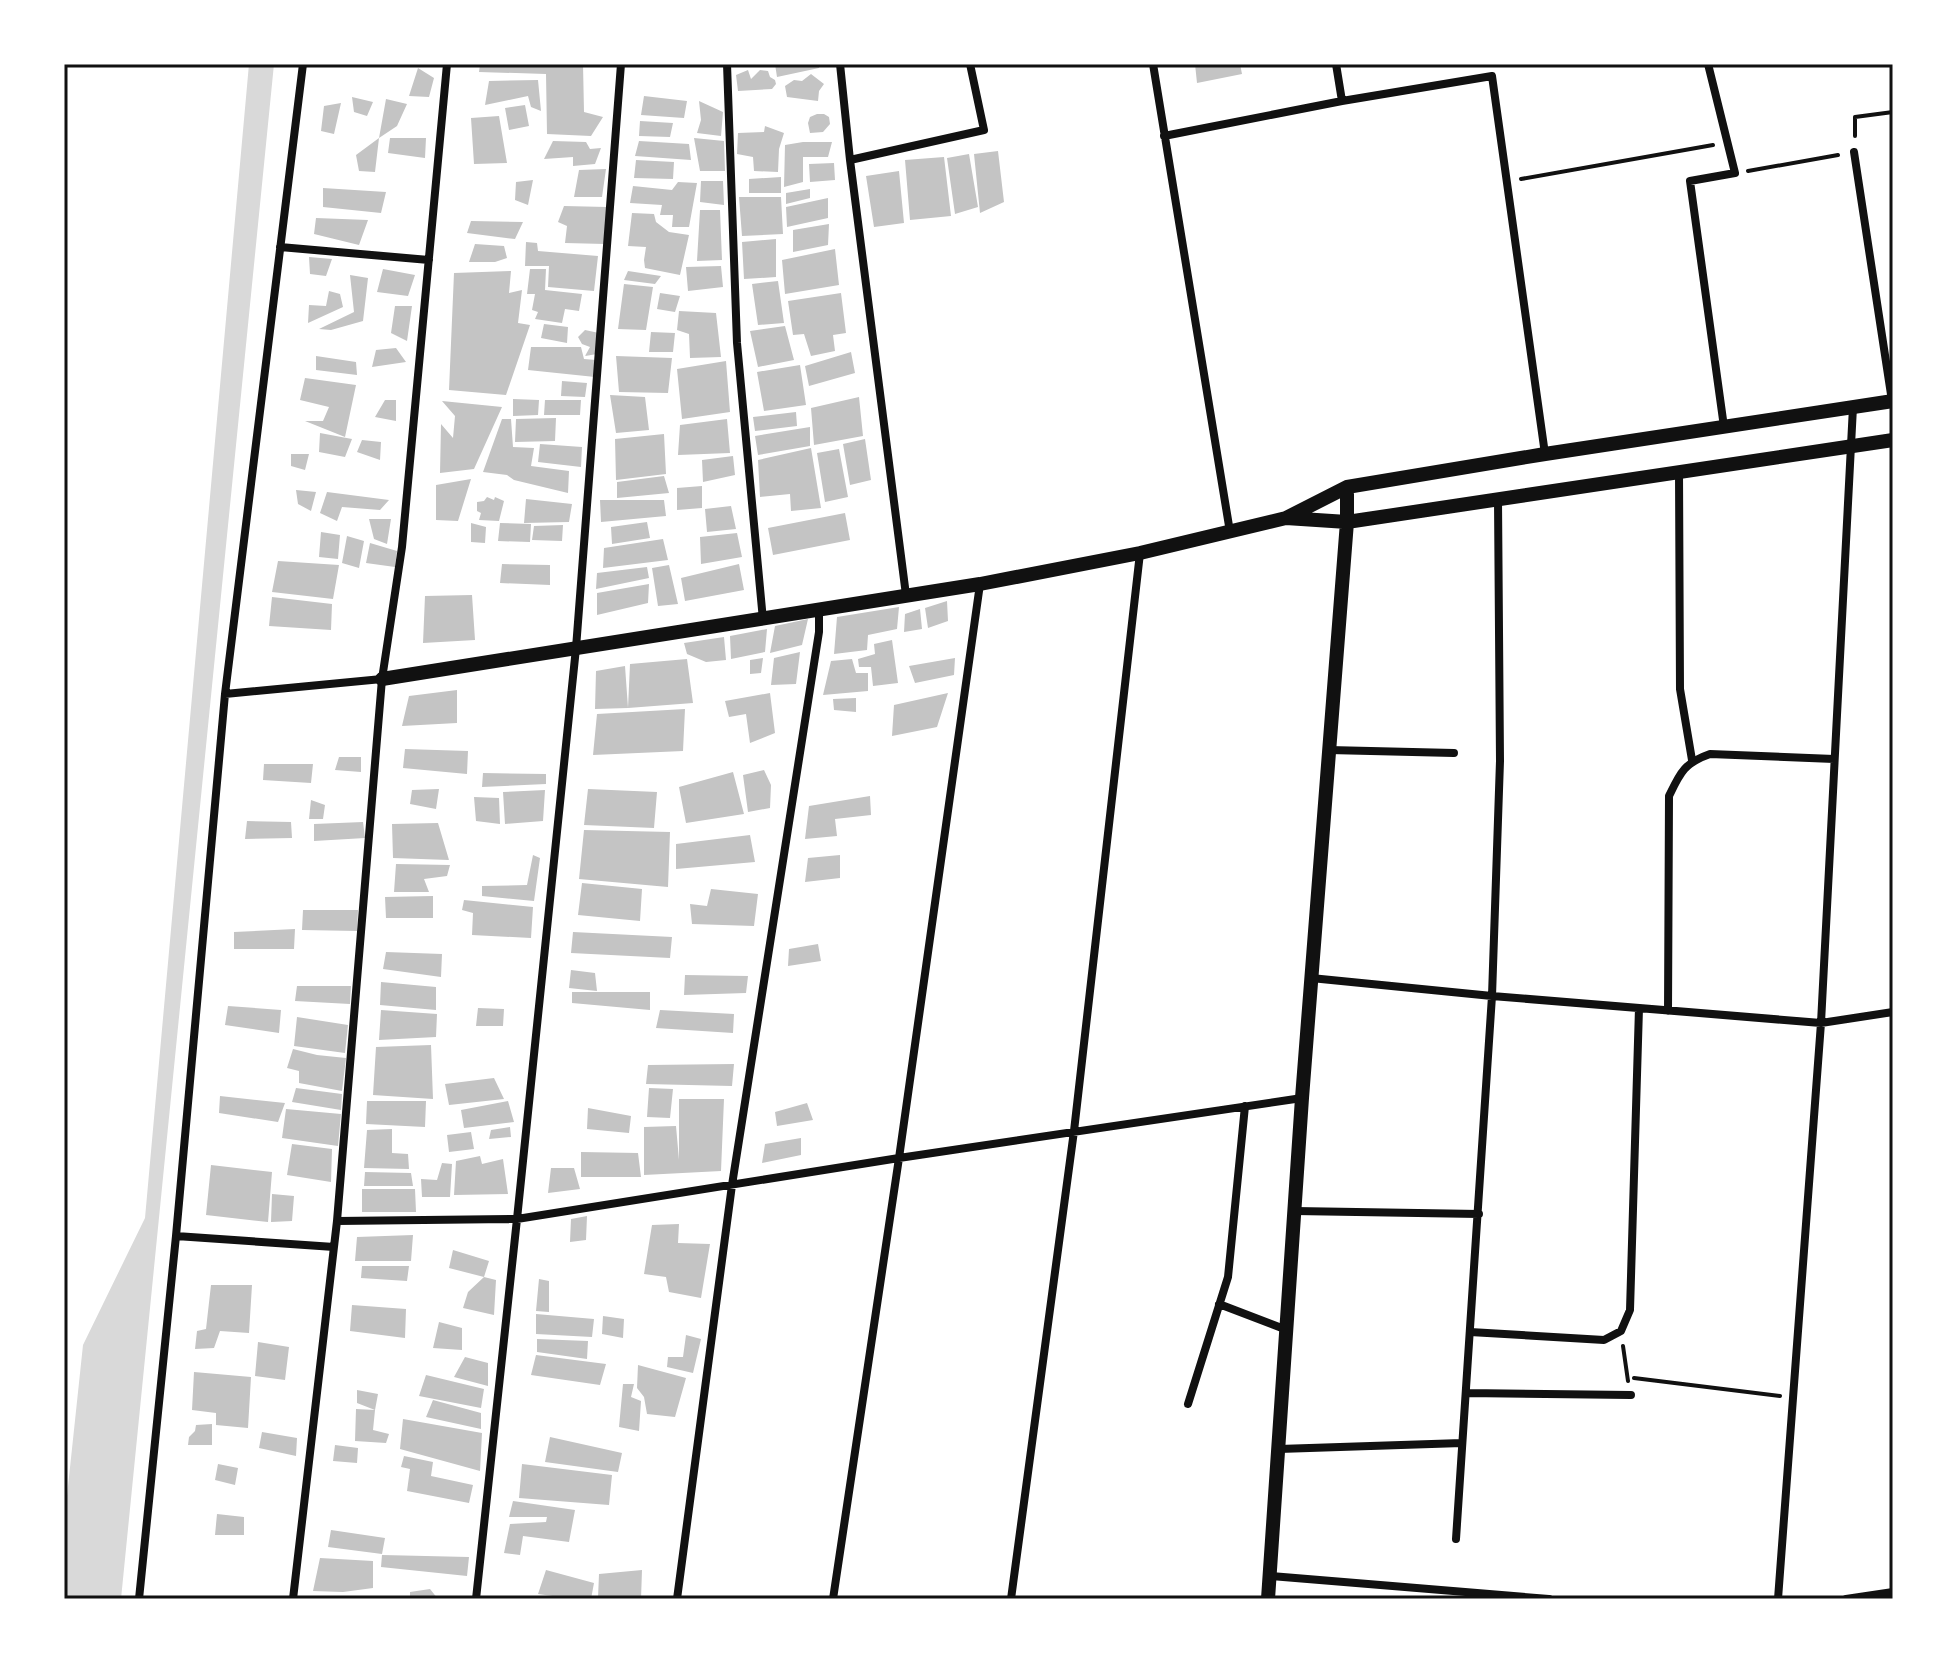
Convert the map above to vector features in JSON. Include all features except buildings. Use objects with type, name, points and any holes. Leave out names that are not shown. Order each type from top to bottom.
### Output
[{"type":"street","points":[[139,1599],[176,1236],[225,694],[303,64]]},
{"type":"street","points":[[293,1599],[337,1221],[382,679],[402,547],[447,64]]},
{"type":"street","points":[[476,1599],[576,648],[621,64]]},
{"type":"street","points":[[727,64],[737,343],[763,620]]},
{"type":"street","points":[[840,64],[906,595]]},
{"type":"street","points":[[850,160],[984,130],[970,64]]},
{"type":"street","points":[[1153,64],[1230,533]]},
{"type":"street","points":[[1336,64],[1342,101]]},
{"type":"street","points":[[1708,64],[1735,173],[1690,181],[1724,427]]},
{"type":"street","points":[[1164,136],[1492,76],[1545,454]]},
{"type":"street","points":[[225,694],[382,679],[980,584],[1230,533],[1286,518],[1347,487],[1892,401],[1854,152]]},
{"type":"street","points":[[280,247],[429,260]]},
{"type":"street","points":[[1778,1599],[1821,1023],[1853,407]]},
{"type":"street","points":[[1286,518],[1347,522],[1893,440]]},
{"type":"street","points":[[1679,472],[1680,689],[1692,760]]},
{"type":"street","points":[[1268,1599],[1302,1098],[1347,522],[1347,487]]},
{"type":"street","points":[[1456,1539],[1492,996],[1500,761],[1498,500]]},
{"type":"street","points":[[1011,1599],[1074,1131],[1140,553]]},
{"type":"street","points":[[833,1599],[980,584]]},
{"type":"street","points":[[677,1599],[732,1185],[819,632],[819,609]]},
{"type":"street","points":[[1329,750],[1454,753]]},
{"type":"street","points":[[1668,1011],[1669,796],[1679,774],[1692,760],[1710,754],[1834,759]]},
{"type":"street","points":[[1311,978],[1821,1023],[1893,1012]]},
{"type":"street","points":[[1470,1332],[1604,1340],[1621,1331],[1630,1310],[1639,1008]]},
{"type":"street","points":[[337,1221],[517,1219],[1302,1098]]},
{"type":"street","points":[[1188,1404],[1228,1277],[1245,1106]]},
{"type":"street","points":[[1295,1211],[1479,1214]]},
{"type":"street","points":[[176,1236],[334,1247]]},
{"type":"street","points":[[1219,1304],[1287,1330]]},
{"type":"street","points":[[1466,1393],[1631,1395]]},
{"type":"street","points":[[1279,1449],[1462,1443]]},
{"type":"street","points":[[1271,1576],[1443,1595],[1549,1599]]},
{"type":"street","points":[[1846,1599],[1893,1592]]},
{"type":"path","points":[[1855,117],[1893,112]]},
{"type":"path","points":[[1507,181],[1727,143]]},
{"type":"path","points":[[1735,173],[1854,152]]},
{"type":"path","points":[[1621,1331],[1631,1395]]},
{"type":"path","points":[[1627,1377],[1793,1397]]},
{"type":"shaded area","points":[[249,64],[274,64],[121,1599],[64,1599],[64,1524],[83,1345],[145,1218]]}]
